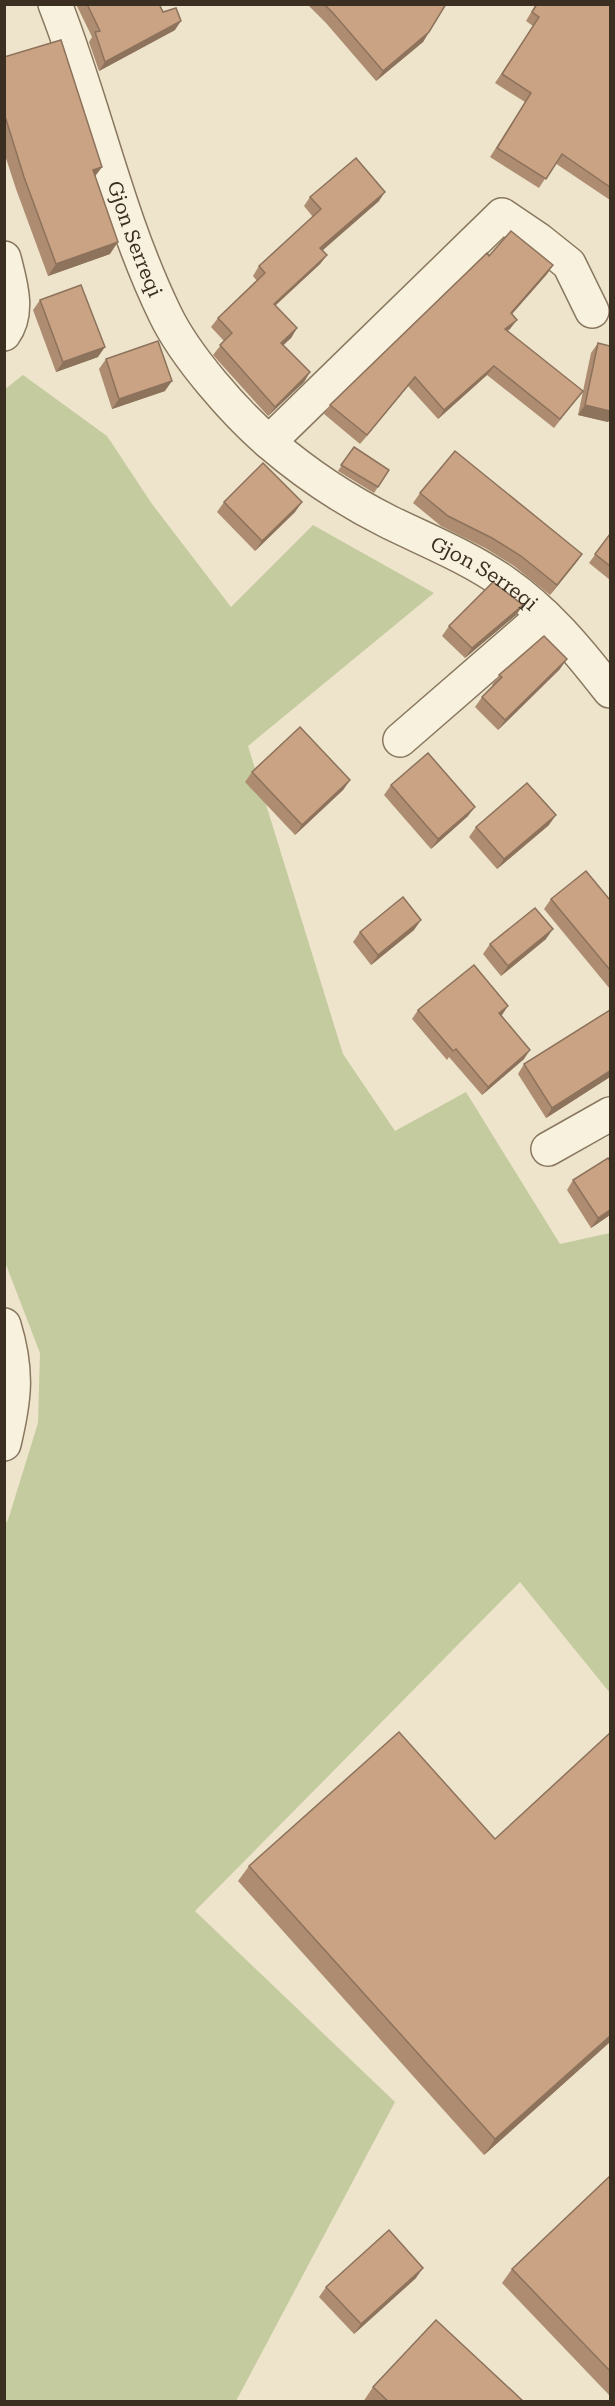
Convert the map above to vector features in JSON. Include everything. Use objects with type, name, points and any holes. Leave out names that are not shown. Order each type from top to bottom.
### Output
[{"type":"street","name":"Gjon Serreqi","points":[[55,4],[123,207],[166,316],[189,353],[219,390],[269,442],[349,501],[449,549],[505,583],[544,615],[579,650],[610,691]]},
{"type":"street","points":[[269,442],[502,215],[569,264],[592,311]]},
{"type":"street","points":[[4,258],[13,298],[10,326],[4,334]]},
{"type":"street","name":"Gjon Serreqi","points":[[400,740],[544,615]]},
{"type":"street","points":[[548,1149],[610,1114]]},
{"type":"street","points":[[4,1325],[13,1355],[13,1405],[4,1444]]},
{"type":"green space","points":[[23,375],[107,436],[152,504],[231,607],[313,525],[434,593],[248,746],[343,1054],[395,1131],[466,1092],[560,1244],[610,1233],[610,1693],[520,1582],[195,1911],[395,2102],[236,2401],[5,2401],[4,1525],[8,1520],[38,1423],[40,1353],[5,1262],[4,390]]},
{"type":"building","points":[[87,4],[159,4],[163,12],[176,8],[181,21],[105,62],[95,32],[100,31]]},
{"type":"building","points":[[324,4],[446,4],[429,32],[383,71]]},
{"type":"building","points":[[537,4],[610,4],[610,187],[562,154],[546,179],[497,148],[531,93],[502,74],[539,17],[532,12]]},
{"type":"building","points":[[61,40],[102,167],[93,170],[118,242],[56,264],[24,177],[4,113],[4,57]]},
{"type":"building","points":[[356,158],[385,192],[320,248],[327,255],[274,304],[297,328],[281,343],[310,372],[275,407],[220,345],[232,333],[218,318],[265,273],[259,266],[321,209],[310,197]]},
{"type":"building","points":[[511,231],[553,265],[511,313],[517,320],[505,329],[583,391],[560,419],[494,366],[444,410],[415,377],[367,435],[330,405],[487,253],[489,256]]},
{"type":"building","points":[[81,285],[105,347],[63,362],[40,300]]},
{"type":"building","points":[[158,341],[172,381],[119,399],[106,359]]},
{"type":"building","points":[[598,343],[610,346],[610,411],[585,405]]},
{"type":"building","points":[[354,447],[389,470],[378,487],[341,465]]},
{"type":"building","points":[[455,451],[582,554],[557,585],[521,556],[492,538],[448,516],[420,493]]},
{"type":"building","points":[[263,463],[302,502],[262,541],[224,502]]},
{"type":"building","points":[[610,534],[610,566],[595,554]]},
{"type":"building","points":[[493,582],[523,605],[472,648],[449,626]]},
{"type":"building","points":[[544,636],[567,659],[505,720],[482,697],[502,677],[499,675]]},
{"type":"building","points":[[300,727],[350,780],[302,825],[252,772]]},
{"type":"building","points":[[428,753],[475,807],[438,839],[391,785]]},
{"type":"building","points":[[527,783],[556,815],[504,859],[476,827]]},
{"type":"building","points":[[586,871],[610,900],[610,970],[551,899]]},
{"type":"building","points":[[403,897],[421,920],[378,955],[360,932]]},
{"type":"building","points":[[535,908],[553,929],[508,966],[490,944]]},
{"type":"building","points":[[474,965],[508,1006],[499,1013],[530,1050],[488,1087],[456,1049],[453,1051],[418,1010]]},
{"type":"building","points":[[610,1010],[610,1071],[552,1108],[524,1064]]},
{"type":"building","points":[[608,1158],[610,1161],[610,1210],[598,1218],[573,1180]]},
{"type":"building","points":[[399,1732],[495,1839],[610,1733],[610,2036],[495,2139],[249,1866]]},
{"type":"building","points":[[610,2176],[610,2371],[512,2269]]},
{"type":"building","points":[[389,2230],[423,2268],[361,2324],[326,2287]]},
{"type":"building","points":[[436,2320],[524,2402],[389,2402],[373,2387]]}]
